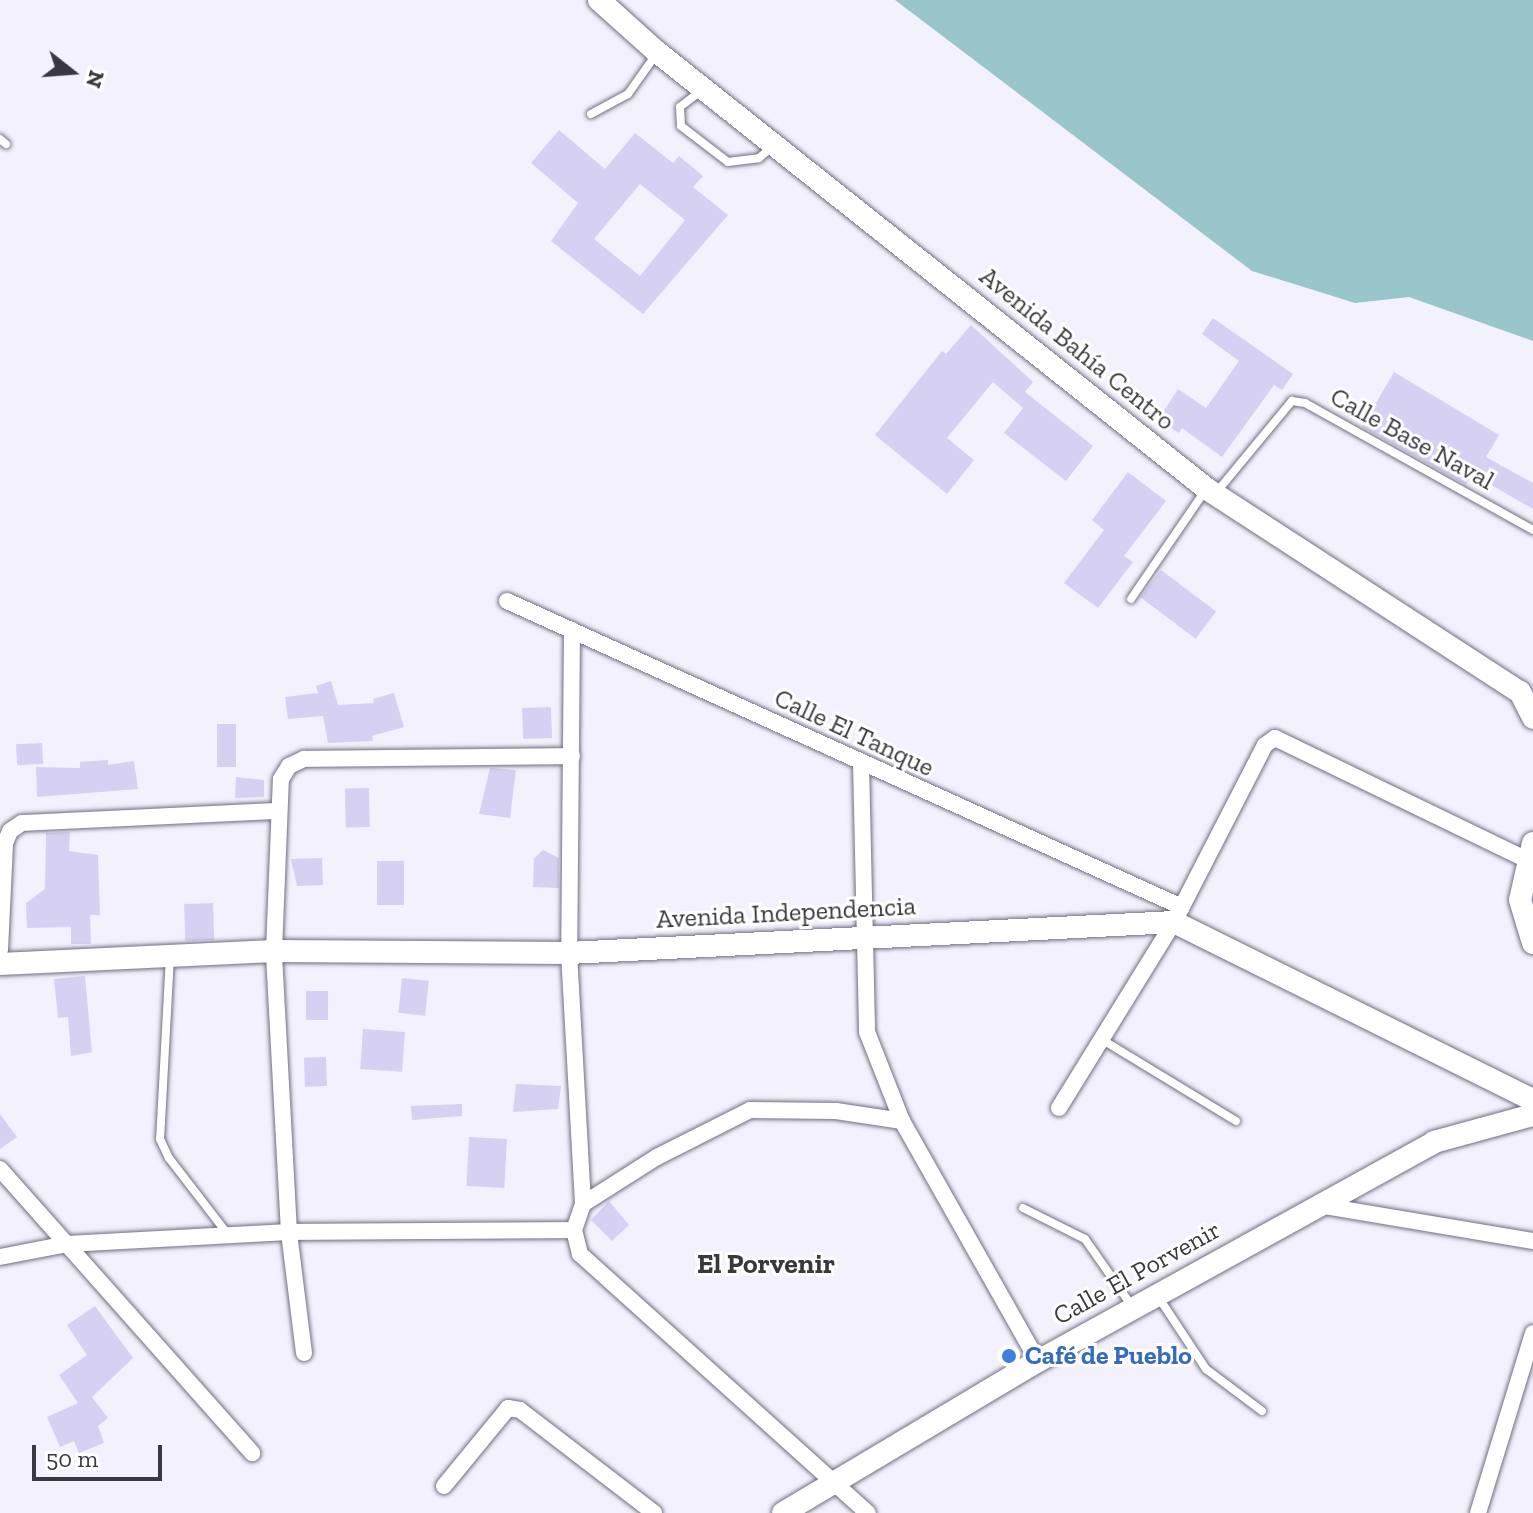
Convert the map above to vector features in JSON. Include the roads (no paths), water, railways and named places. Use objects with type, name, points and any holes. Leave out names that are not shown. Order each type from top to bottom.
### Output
[{"type":"main road","name":"Avenida Bahía Centro","points":[[599,0],[704,90],[1211,492],[1520,692],[1533,718]]},
{"type":"main road","points":[[1531,852],[1520,900],[1533,943]]},
{"type":"main road","name":"Avenida Independencia","points":[[0,964],[274,951],[569,953],[1178,914],[1533,1100]]},
{"type":"main road","name":"Calle El Porvenir","points":[[783,1513],[1038,1361],[1434,1142],[1533,1115]]},
{"type":"street","name":"Calle El Tanque","points":[[507,601],[861,763],[1178,914]]},
{"type":"street","points":[[572,630],[569,953],[583,1204],[574,1230],[580,1254],[601,1277],[868,1513]]},
{"type":"street","points":[[1059,1108],[1178,914],[1265,745],[1275,738],[1531,852]]},
{"type":"street","points":[[304,1353],[289,1232],[274,951],[281,779],[289,766],[304,759],[572,756]]},
{"type":"street","points":[[861,763],[862,936],[867,1032],[902,1121],[1038,1361]]},
{"type":"street","points":[[0,950],[5,843],[22,823],[278,811]]},
{"type":"street","points":[[583,1204],[691,1137],[750,1110],[836,1111],[902,1121]]},
{"type":"street","points":[[0,1169],[252,1453]]},
{"type":"street","points":[[1318,1205],[1533,1241]]},
{"type":"street","points":[[0,1257],[67,1244],[289,1232],[574,1230]]},
{"type":"street","points":[[1478,1513],[1533,1333]]},
{"type":"street","points":[[444,1486],[508,1408],[520,1410],[654,1513]]},
{"type":"lane","points":[[591,114],[628,94],[657,52]]},
{"type":"lane","points":[[704,90],[687,100],[677,116],[681,126],[728,162],[759,158],[775,144]]},
{"type":"lane","name":"Calle Base Naval","points":[[1211,492],[1292,401],[1305,403],[1533,530]]},
{"type":"lane","points":[[1131,599],[1211,492]]},
{"type":"lane","points":[[170,956],[160,1139],[169,1158],[230,1237]]},
{"type":"lane","points":[[1100,1038],[1236,1121]]},
{"type":"lane","points":[[1023,1208],[1085,1239],[1133,1307]]},
{"type":"lane","points":[[1156,1295],[1206,1369],[1262,1411]]},
{"type":"water","points":[[895,0],[1533,0],[1533,341],[1409,297],[1355,303],[1252,271]]},
{"type":"place","name":"Café de Pueblo","points":[[1009,1356]]},
{"type":"district","name":"El Porvenir","points":[[766,1264]]}]
